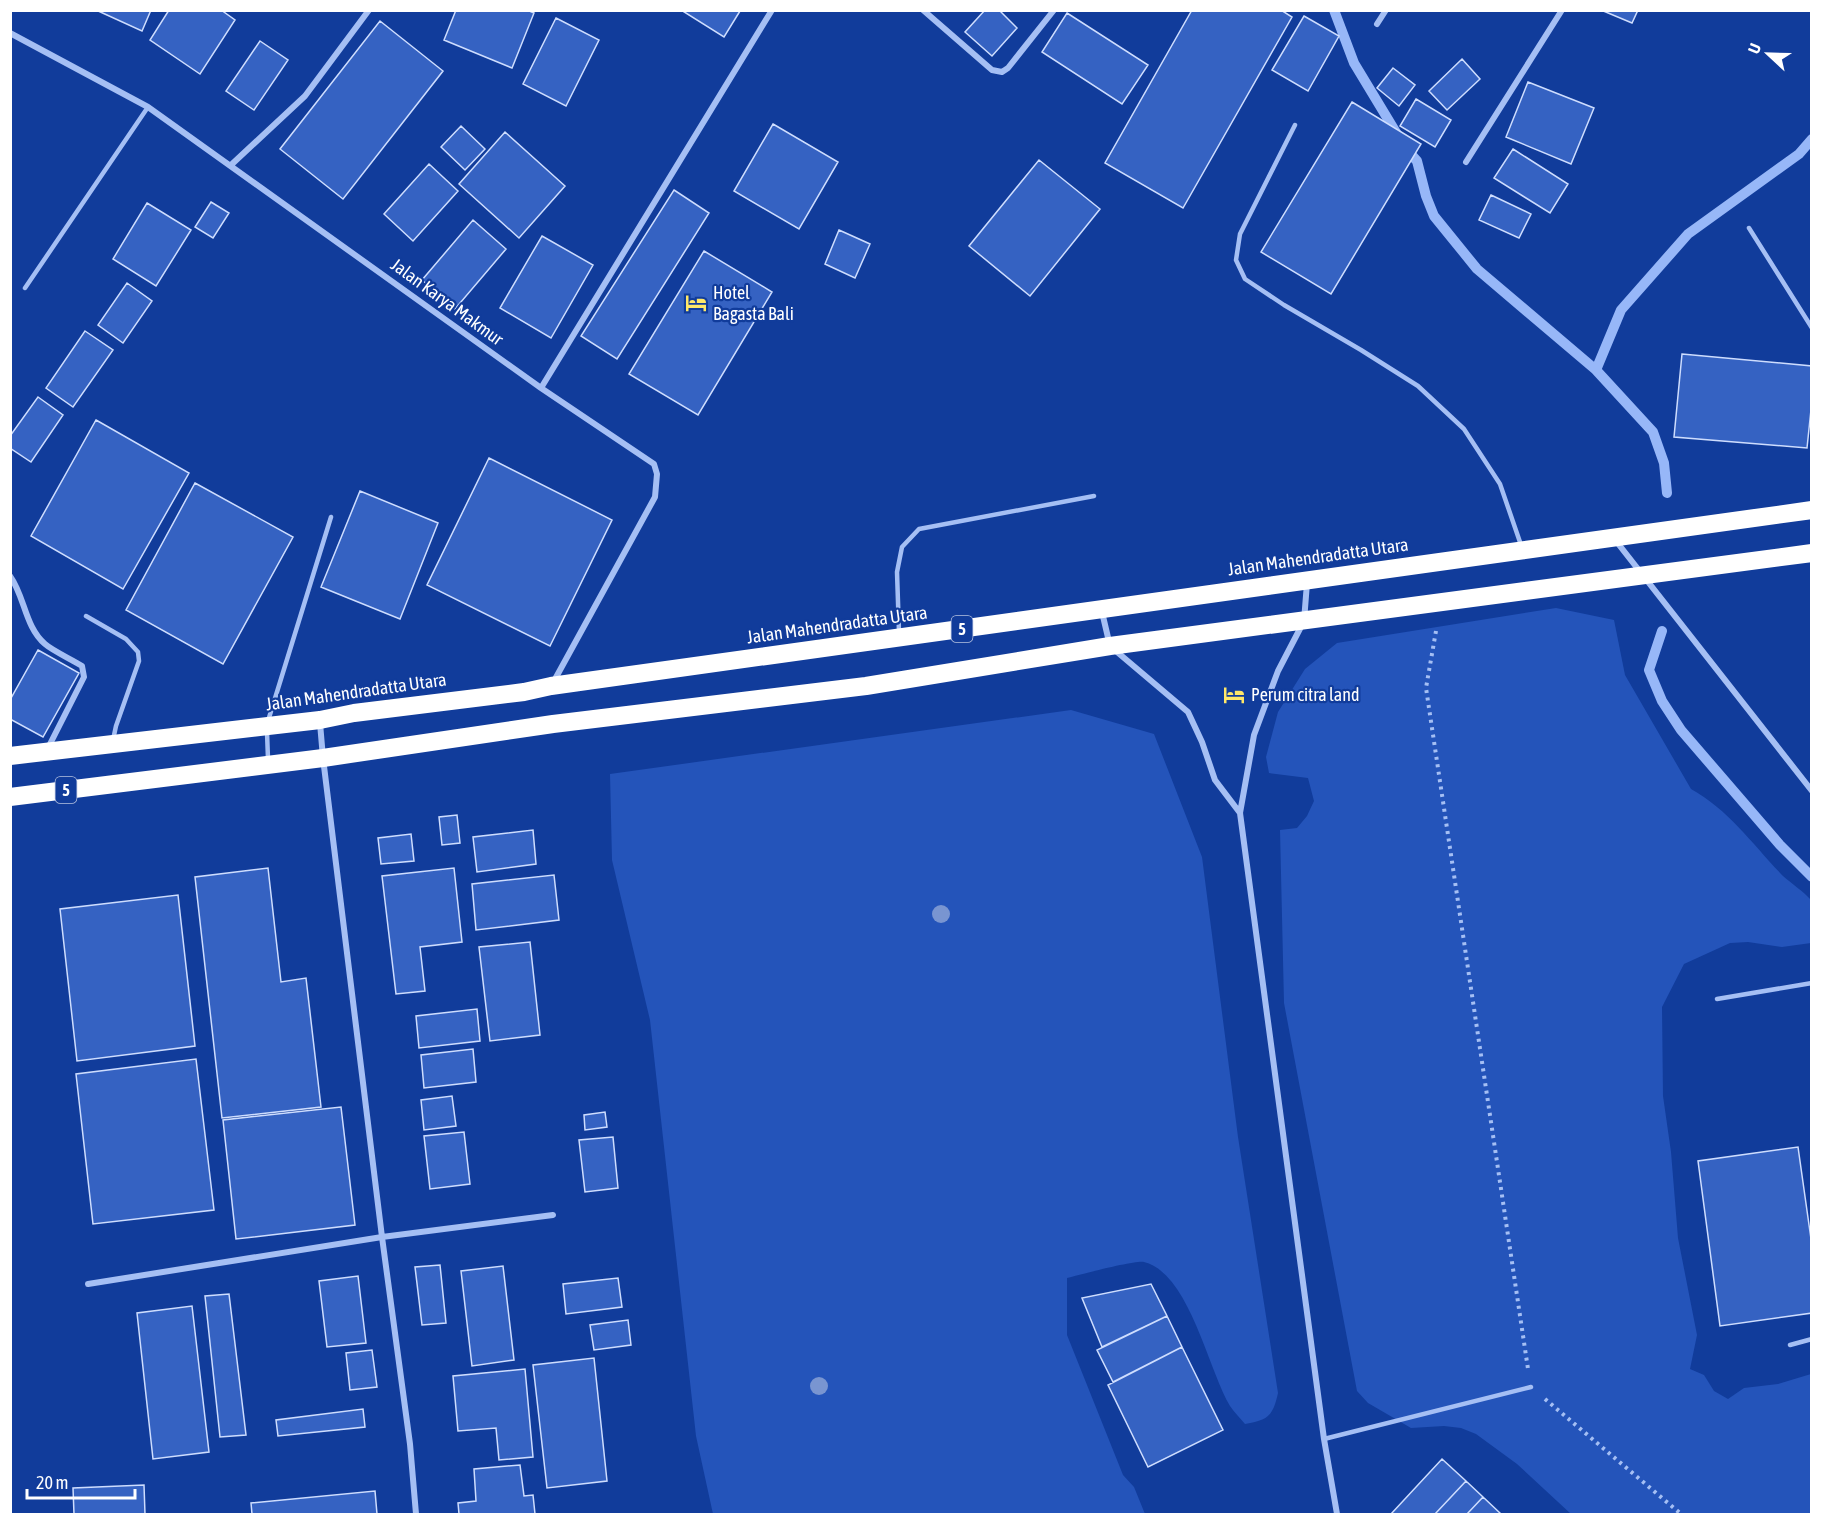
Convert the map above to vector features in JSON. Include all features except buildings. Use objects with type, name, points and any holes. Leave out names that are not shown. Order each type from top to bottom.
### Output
[{"type":"highway","name":"Jalan Mahendradatta Utara","points":[[10,756],[320,720],[354,713],[524,692],[551,686],[1812,510]]},
{"type":"highway","name":"5","points":[[10,797],[323,758],[552,724],[866,686],[1110,646],[1812,553]]},
{"type":"street","points":[[231,165],[305,96],[369,10]]},
{"type":"street","points":[[541,388],[772,10]]},
{"type":"street","points":[[923,10],[992,70],[1002,72],[1008,68],[1054,10]]},
{"type":"street","points":[[1377,24],[1386,10]]},
{"type":"street","points":[[1466,162],[1562,10]]},
{"type":"street","name":"Jalan Karya Makmur","points":[[10,33],[148,107],[541,388],[654,464],[657,474],[655,497],[551,686]]},
{"type":"street","points":[[1613,537],[1812,791]]},
{"type":"street","points":[[10,576],[18,587],[31,626],[37,636],[46,645],[82,666],[84,677],[47,751]]},
{"type":"street","points":[[1307,580],[1304,621],[1278,671],[1254,735],[1240,813],[1323,1439],[1337,1515]]},
{"type":"street","points":[[1101,609],[1110,646],[1188,712],[1202,742],[1215,780],[1240,813]]},
{"type":"street","points":[[320,720],[382,1237],[410,1444],[416,1515]]},
{"type":"street","points":[[88,1284],[382,1237],[553,1215]]},
{"type":"lane","points":[[25,288],[148,107]]},
{"type":"lane","points":[[1295,124],[1240,234],[1236,260],[1245,279],[1418,386],[1464,429],[1500,484],[1523,550]]},
{"type":"lane","points":[[1749,228],[1812,328]]},
{"type":"lane","points":[[899,638],[897,572],[902,547],[919,529],[1094,496]]},
{"type":"lane","points":[[268,765],[266,726],[331,517]]},
{"type":"lane","points":[[86,616],[126,639],[138,652],[139,661],[116,726],[113,743]]},
{"type":"lane","points":[[1717,999],[1812,982]]},
{"type":"lane","points":[[1790,1345],[1812,1339]]},
{"type":"lane","points":[[1323,1439],[1531,1387]]},
{"type":"path","points":[[1441,601],[1426,688],[1531,1387],[1682,1515]]},
{"type":"shaded area","points":[[1556,608],[1614,620],[1625,675],[1691,789],[1705,797],[1729,818],[1783,876],[1811,900],[1811,943],[1782,947],[1748,942],[1730,943],[1684,964],[1662,1007],[1663,1096],[1671,1152],[1678,1238],[1697,1335],[1690,1369],[1704,1375],[1714,1391],[1728,1399],[1744,1388],[1778,1384],[1811,1374],[1811,1514],[1571,1514],[1517,1464],[1476,1434],[1461,1428],[1444,1426],[1411,1428],[1368,1403],[1357,1391],[1284,1003],[1280,830],[1297,828],[1307,816],[1314,801],[1308,778],[1269,773],[1266,757],[1278,712],[1305,669],[1337,643]]},
{"type":"shaded area","points":[[1071,710],[1154,734],[1202,857],[1238,1137],[1278,1393],[1274,1407],[1268,1416],[1245,1424],[1230,1406],[1196,1324],[1173,1284],[1160,1270],[1144,1262],[1130,1263],[1067,1278],[1067,1335],[1123,1475],[1134,1487],[1145,1514],[713,1514],[696,1436],[650,1020],[612,860],[610,774]]},
{"type":"waterway","points":[[1334,10],[1354,63],[1406,149],[1417,161],[1434,216],[1477,269],[1596,370],[1653,432],[1664,463],[1667,493]]},
{"type":"waterway","points":[[1596,370],[1621,310],[1688,234],[1799,154],[1812,139]]},
{"type":"waterway","points":[[1662,631],[1649,670],[1662,701],[1681,730],[1780,845],[1812,877]]},
{"type":"place","name":"Hotel Bagasta Bali","points":[[696,303]]},
{"type":"place","name":"Perum citra land","points":[[1234,695]]}]
